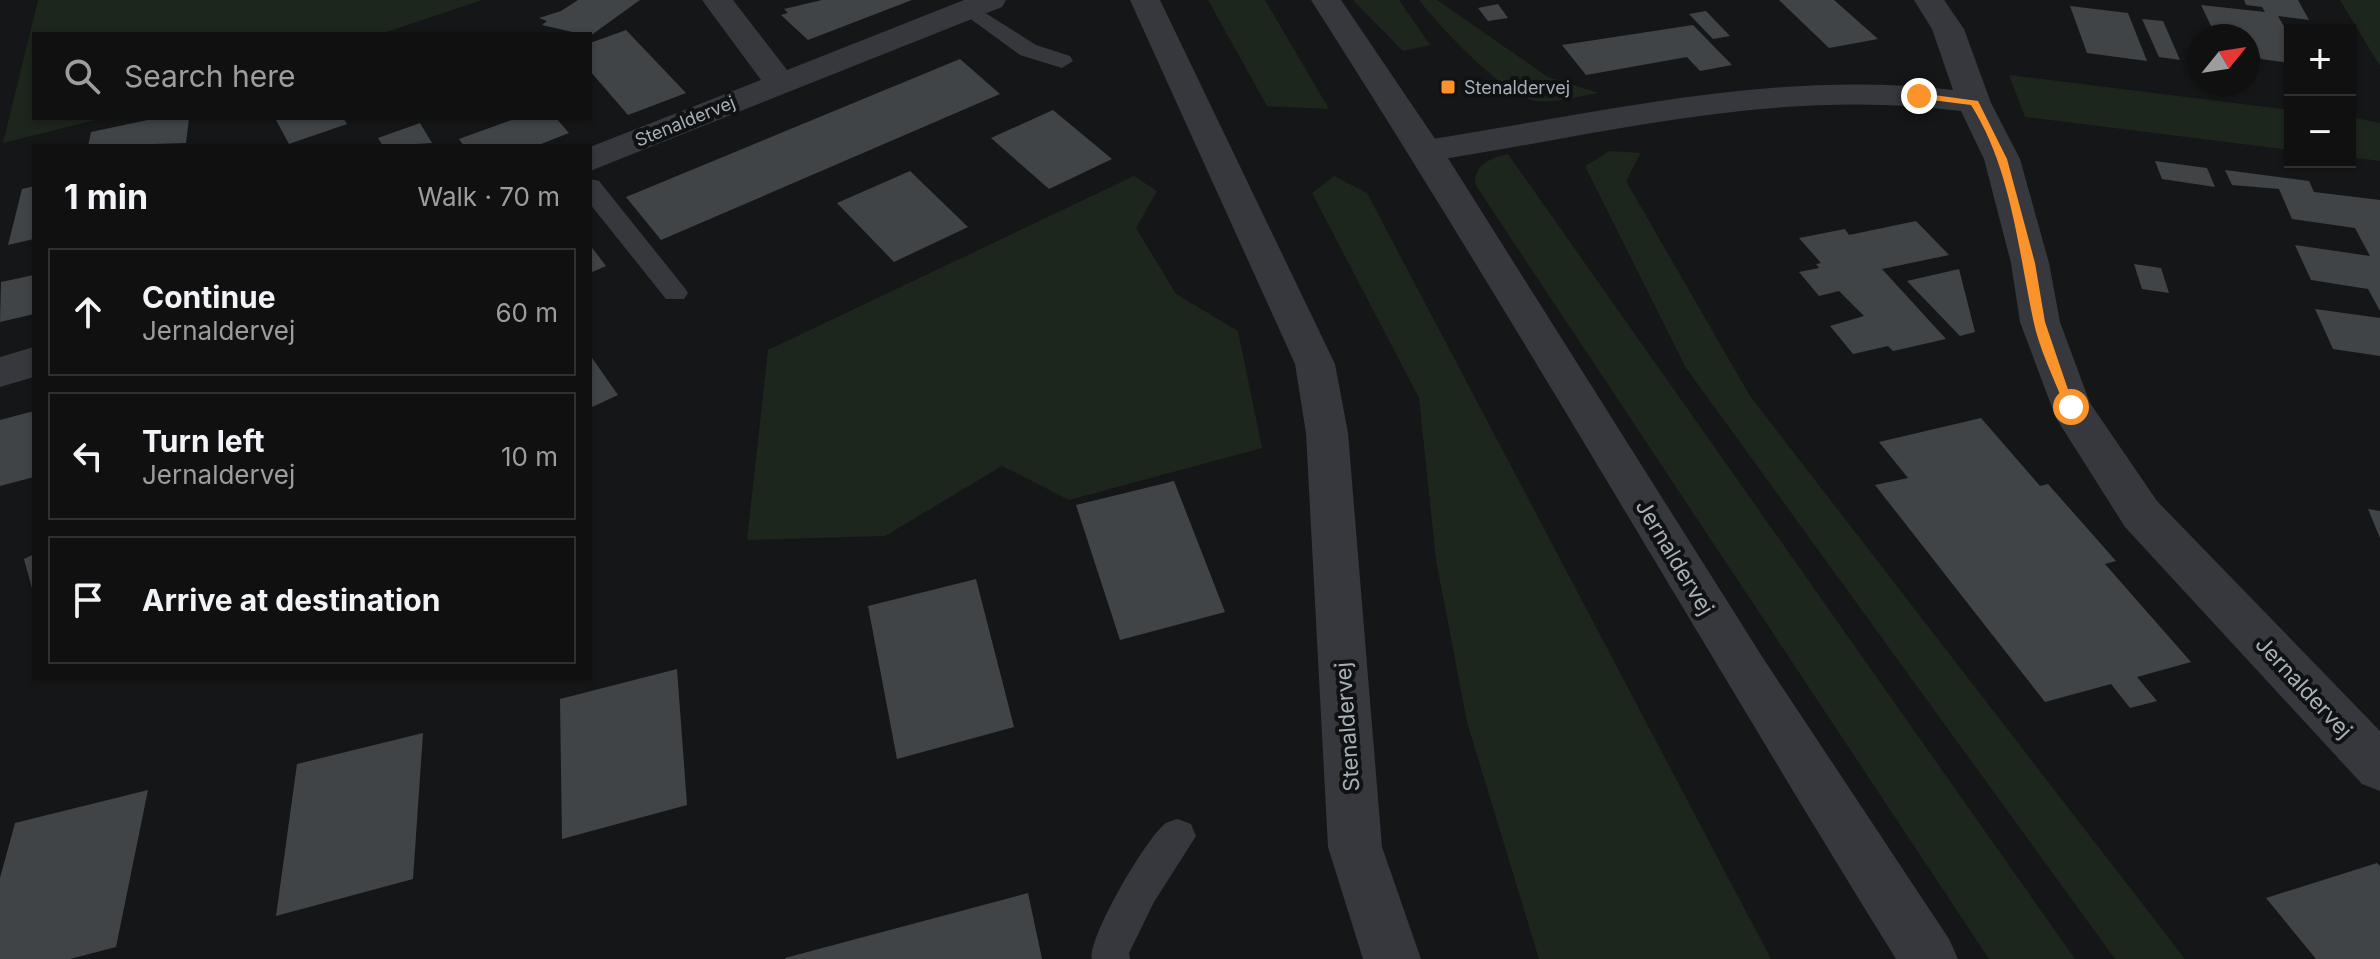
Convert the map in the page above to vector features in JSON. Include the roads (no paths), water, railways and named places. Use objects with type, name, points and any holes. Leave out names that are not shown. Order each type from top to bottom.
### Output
[{"type":"street","points":[[717,0],[780,83]]},
{"type":"street","name":"Stenaldervej","points":[[1145,0],[1315,364],[1327,433],[1355,847],[1392,959]]},
{"type":"street","name":"Jernaldervej","points":[[1326,0],[1426,151],[1746,673],[1929,959]]},
{"type":"street","name":"Jernaldervej","points":[[1929,0],[1948,29],[1974,103],[2002,159],[2030,263],[2040,322],[2071,407],[2141,514],[2380,767]]},
{"type":"street","name":"Stenaldervej","points":[[592,159],[980,4]]},
{"type":"street","points":[[1426,151],[1735,101],[1804,94],[1862,92],[1974,103]]},
{"type":"street","points":[[0,372],[32,363]]},
{"type":"lane","points":[[980,4],[1028,50],[1062,61]]},
{"type":"lane","points":[[592,189],[675,293]]},
{"type":"lane","points":[[1111,959],[1109,951],[1141,889],[1178,836]]},
{"type":"place","name":"Stenaldervej","points":[[1448,87]]}]
